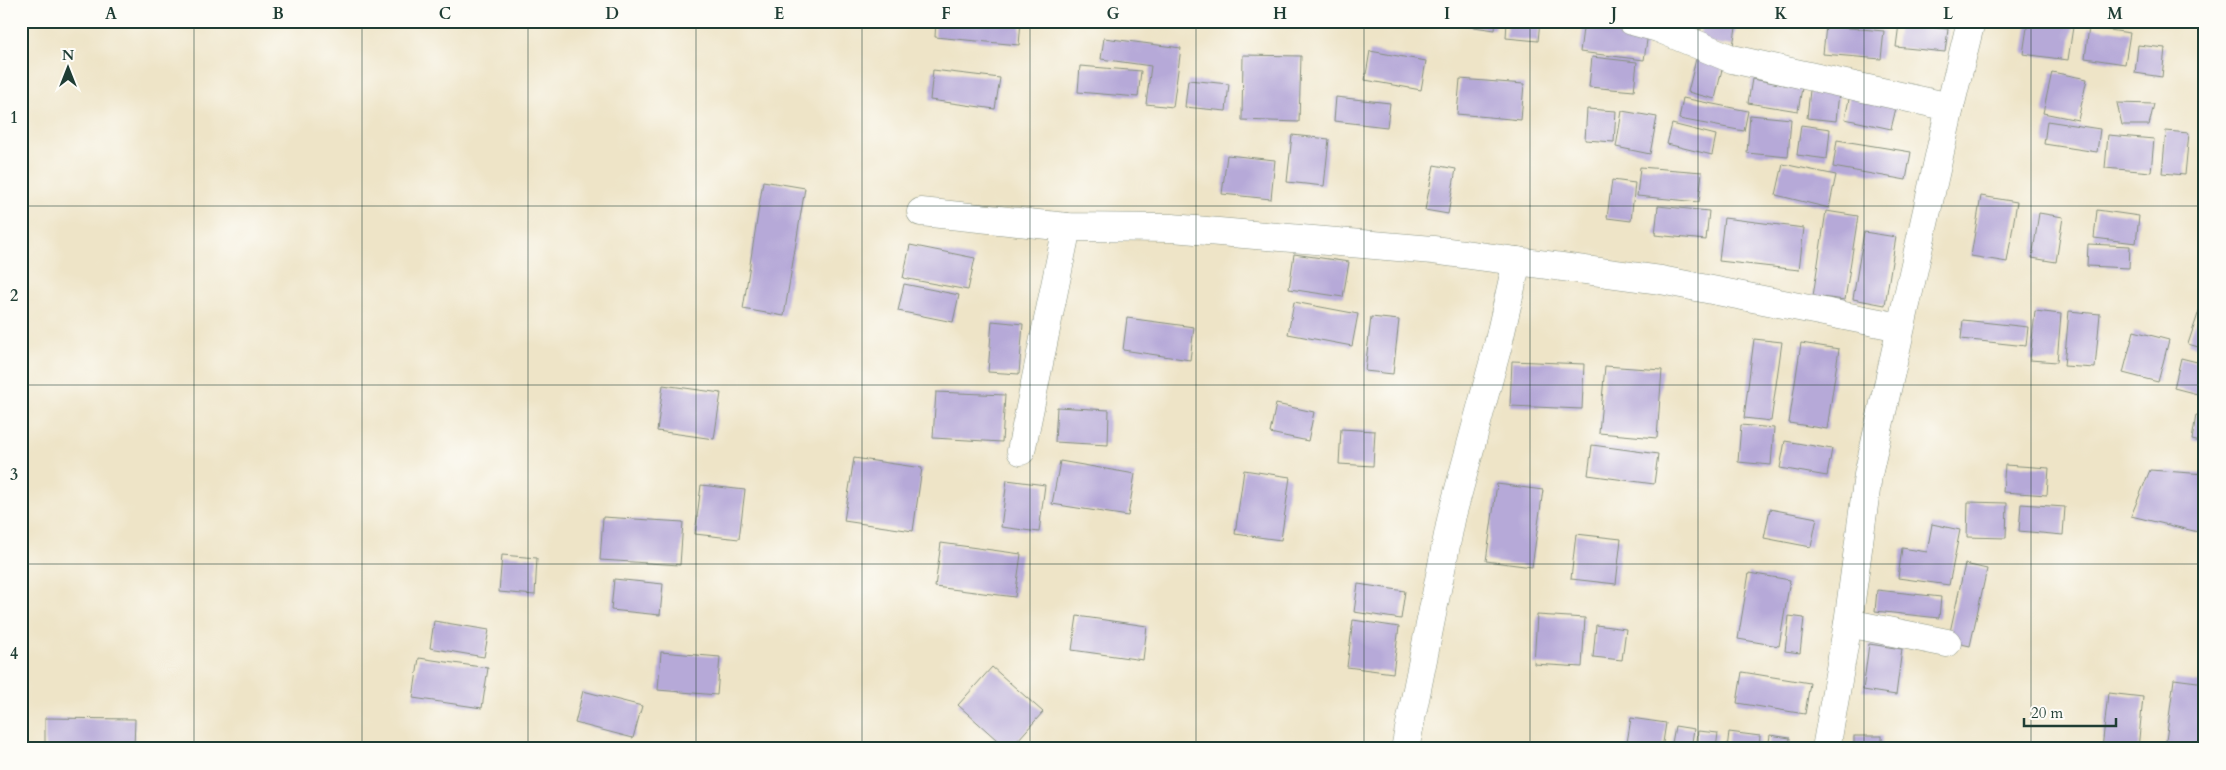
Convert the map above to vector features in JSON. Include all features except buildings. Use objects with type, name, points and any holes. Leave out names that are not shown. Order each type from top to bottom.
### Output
[{"type":"street","points":[[1632,21],[1658,28],[1715,54],[1732,59],[1950,107]]},
{"type":"street","points":[[1826,749],[1848,623],[1868,476],[1900,327],[1971,21]]},
{"type":"street","points":[[921,212],[1067,227],[1172,228],[1433,250],[1661,280],[1900,327]]},
{"type":"street","points":[[1021,451],[1067,227]]},
{"type":"street","points":[[1405,749],[1452,515],[1498,345],[1517,261]]},
{"type":"street","points":[[1848,623],[1947,643]]}]
